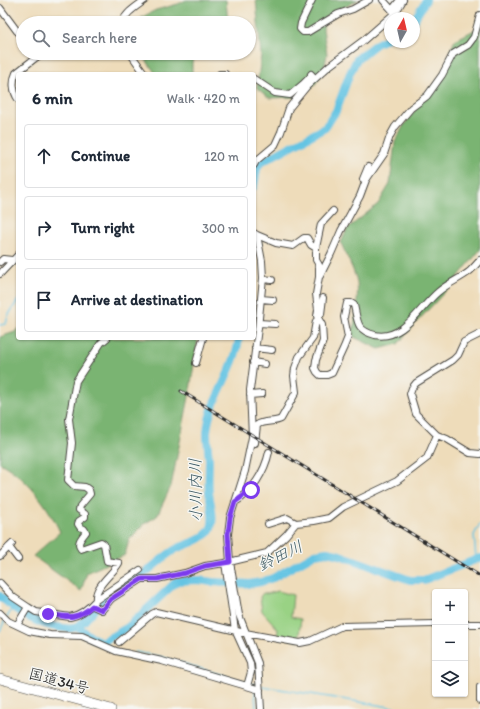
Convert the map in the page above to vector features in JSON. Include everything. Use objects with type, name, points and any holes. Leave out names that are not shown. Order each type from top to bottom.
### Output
[{"type":"highway","name":"国道34号","points":[[0,679],[111,709]]},
{"type":"street","points":[[126,16],[144,0]]},
{"type":"street","points":[[312,0],[301,23],[300,28],[303,32],[308,32],[338,14],[353,9],[370,0]]},
{"type":"street","points":[[383,0],[392,10],[399,1],[402,1]]},
{"type":"street","points":[[256,80],[275,92],[290,95],[364,40],[396,12],[402,1]]},
{"type":"street","points":[[0,8],[16,30]]},
{"type":"street","points":[[319,277],[360,196],[366,180],[384,154],[390,136],[395,127],[411,108],[427,96],[442,75],[453,54],[468,45],[474,37],[480,15]]},
{"type":"street","points":[[17,72],[33,60]]},
{"type":"street","points":[[135,60],[144,72]]},
{"type":"street","points":[[16,73],[14,86],[16,96]]},
{"type":"street","points":[[256,161],[275,145],[289,108],[312,75],[311,74]]},
{"type":"street","points":[[364,187],[363,181],[368,168]]},
{"type":"street","points":[[333,211],[321,224],[316,248],[316,260],[319,265],[319,277],[316,294],[319,321],[322,324],[323,341],[316,360],[315,368],[320,375],[332,373],[348,337],[344,317],[346,303],[351,303],[354,305],[359,326],[367,333],[378,336],[389,336],[406,325],[438,292],[471,270],[480,260]]},
{"type":"street","points":[[256,234],[276,243],[293,246],[304,238],[307,238],[311,245],[316,248]]},
{"type":"street","points":[[256,238],[262,261],[263,279],[250,395],[254,414],[252,437],[245,471],[230,518],[228,534],[235,630],[250,663],[254,686],[261,709]]},
{"type":"street","points":[[0,274],[16,257]]},
{"type":"street","points":[[0,262],[3,259],[12,260]]},
{"type":"street","points":[[263,279],[272,280]]},
{"type":"street","points":[[250,448],[255,444],[257,425],[261,422],[278,421],[281,419],[296,392],[294,376],[295,368],[299,357],[313,338],[316,322],[319,321],[323,298]]},
{"type":"street","points":[[261,299],[273,300]]},
{"type":"street","points":[[259,322],[275,324]]},
{"type":"street","points":[[480,334],[464,342],[458,355],[453,360],[416,383],[410,394],[416,414],[437,436],[447,439],[470,453],[480,454]]},
{"type":"street","points":[[96,600],[95,596],[102,582],[116,569],[119,563],[106,561],[104,544],[101,542],[81,549],[79,546],[79,543],[86,532],[78,524],[79,521],[85,516],[85,514],[79,510],[80,506],[90,494],[89,490],[85,487],[74,486],[68,480],[72,443],[69,419],[76,381],[101,343],[105,340]]},
{"type":"street","points":[[196,363],[202,340]]},
{"type":"street","points":[[256,348],[272,350]]},
{"type":"street","points":[[253,362],[265,364]]},
{"type":"street","points":[[250,395],[262,394]]},
{"type":"street","points":[[268,524],[287,518],[296,523],[329,518],[343,507],[397,481],[427,458],[437,436]]},
{"type":"street","points":[[235,502],[251,490],[267,460],[269,452]]},
{"type":"street","points":[[92,606],[102,610],[111,599],[142,579],[157,579],[185,573],[205,566],[229,564],[267,553],[286,536],[296,523]]},
{"type":"street","points":[[0,556],[10,546],[18,559]]},
{"type":"street","points":[[229,564],[226,576],[245,633],[256,660],[254,686]]},
{"type":"street","points":[[0,583],[13,598],[27,608],[36,612],[70,617],[76,616],[92,606],[96,600],[140,567],[142,579]]},
{"type":"street","points":[[17,624],[27,608]]},
{"type":"street","points":[[119,642],[156,612],[245,633],[300,643],[310,641],[342,626],[432,624]]},
{"type":"street","points":[[4,617],[28,630],[50,635],[82,636],[116,651],[162,661],[254,686]]},
{"type":"street","points":[[468,624],[480,624]]},
{"type":"street","points":[[244,650],[256,660]]},
{"type":"street","points":[[480,687],[480,701]]},
{"type":"green space","points":[[186,0],[226,0],[227,16],[144,16],[156,10],[178,4]]},
{"type":"green space","points":[[256,0],[358,0],[324,18],[323,29],[327,54],[324,70],[314,86],[297,97],[269,98],[257,88],[261,55]]},
{"type":"green space","points":[[480,27],[480,250],[453,283],[398,344],[379,349],[352,336],[357,307],[357,284],[356,278],[341,243],[347,229],[378,204],[390,184],[395,142],[404,125],[445,72],[450,51],[455,40]]},
{"type":"green space","points":[[146,60],[194,60],[192,62],[192,72],[155,72]]},
{"type":"green space","points":[[16,331],[16,340],[198,340],[189,397],[171,486],[157,516],[144,524],[129,540],[125,555],[87,573],[81,591],[33,556],[60,532],[43,502],[19,476],[0,463],[0,337]]},
{"type":"green space","points":[[278,591],[293,595],[291,617],[301,619],[298,641],[277,636],[278,629],[262,611],[260,597],[263,593],[267,594]]},
{"type":"waterway","name":"小川内川","points":[[419,12],[426,0]]},
{"type":"waterway","name":"小川内川","points":[[256,175],[260,163],[325,128],[336,111],[350,73],[357,59],[376,44],[384,40]]},
{"type":"waterway","points":[[0,325],[6,324],[8,316],[16,303]]},
{"type":"waterway","name":"小川内川","points":[[0,596],[29,618],[46,625],[73,628],[82,623],[110,594],[142,575],[174,550],[201,538],[209,532],[213,519],[209,488],[209,459],[207,442],[209,419],[217,396],[233,362],[239,340]]},
{"type":"waterway","points":[[476,559],[474,535],[480,524]]},
{"type":"waterway","name":"鈴田川","points":[[77,626],[91,637],[102,642],[128,627],[177,581],[198,580],[250,584],[261,582],[273,578],[315,554],[327,552],[337,554],[410,580],[424,580],[480,558]]},
{"type":"waterway","points":[[7,617],[13,608]]},
{"type":"waterway","points":[[0,631],[5,620]]},
{"type":"waterway","points":[[135,652],[158,656],[246,682]]},
{"type":"waterway","points":[[249,683],[257,685]]},
{"type":"waterway","points":[[261,686],[403,709]]},
{"type":"waterway","points":[[255,691],[256,709]]},
{"type":"railway","points":[[181,391],[480,576]]},
{"type":"route","points":[[48,614],[70,617],[76,616],[92,606],[102,610],[111,599],[142,579],[157,579],[185,573],[205,566],[230,562],[228,534],[230,518],[235,502],[251,490]]}]
